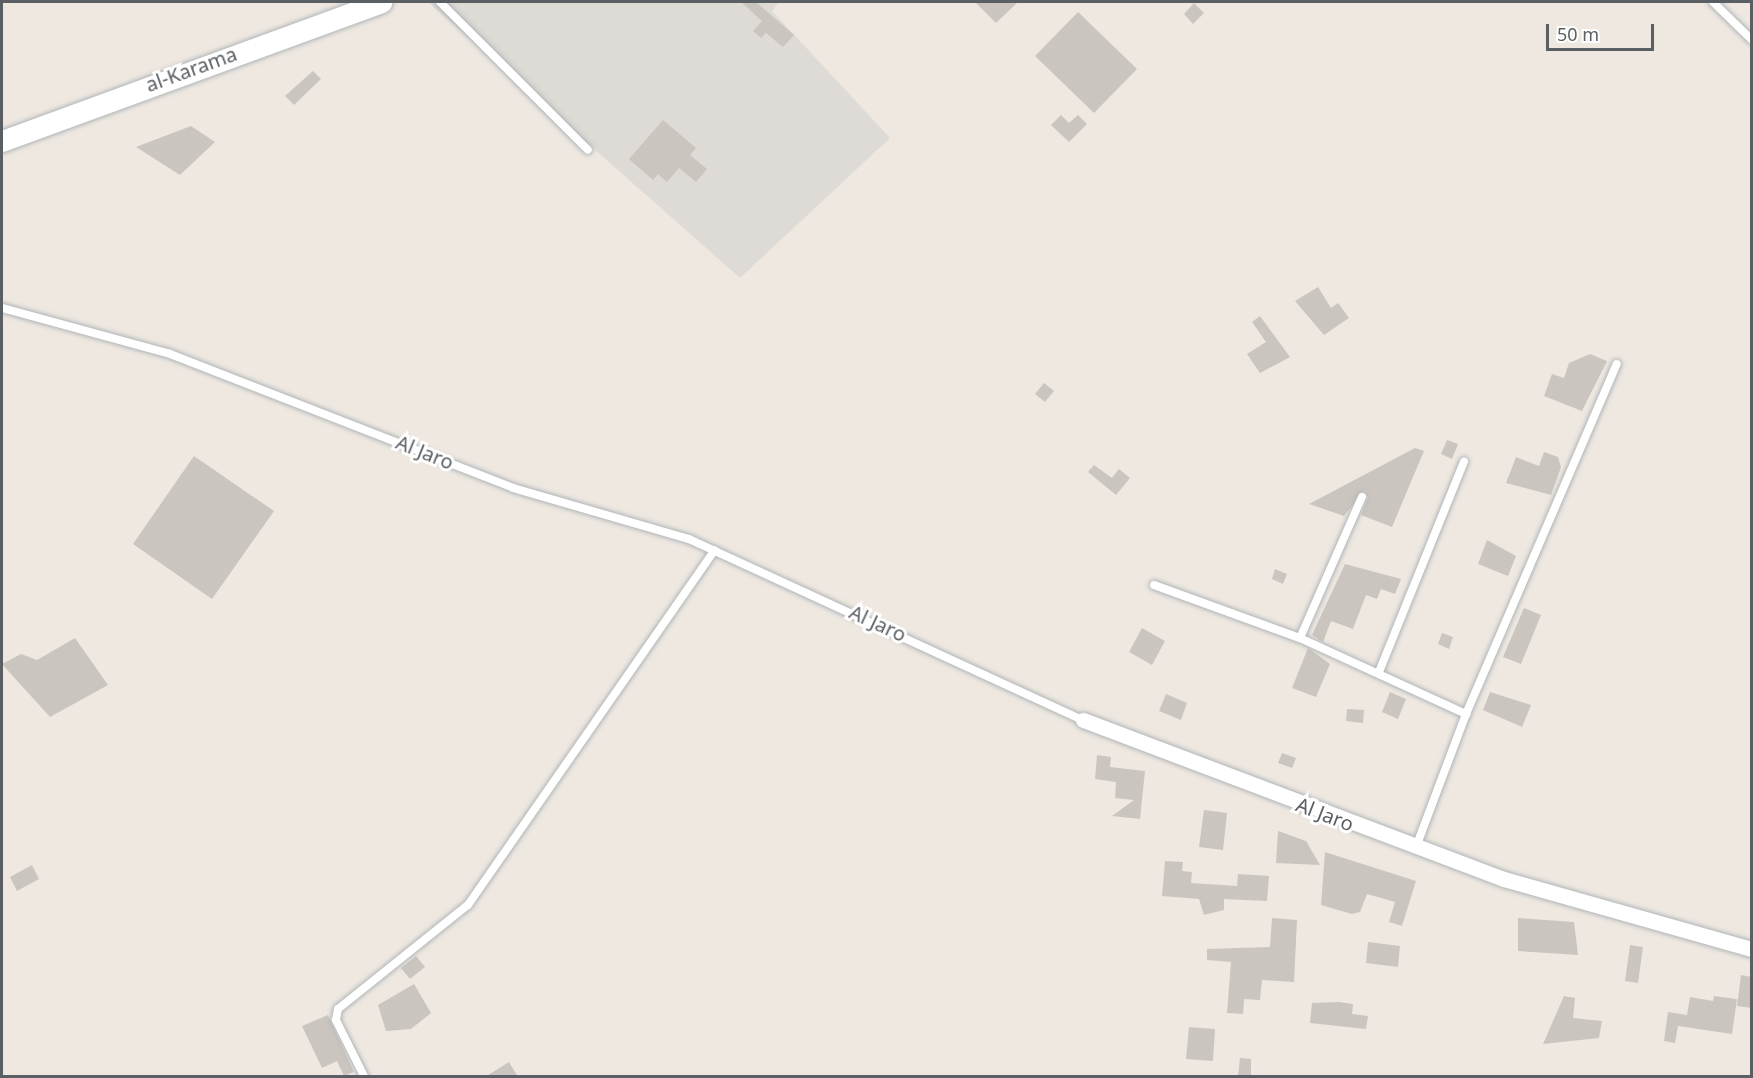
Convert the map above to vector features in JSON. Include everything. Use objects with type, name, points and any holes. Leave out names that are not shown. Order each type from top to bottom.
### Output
[{"type":"main road","name":"al-Karama","points":[[2,141],[381,2]]},
{"type":"street","name":"Al Jaro","points":[[1083,720],[1416,848],[1752,949]]},
{"type":"lane","points":[[440,2],[588,150]]},
{"type":"lane","points":[[1713,2],[1752,40]]},
{"type":"lane","name":"Al Jaro","points":[[2,308],[170,354],[513,488],[715,550],[1083,720]]},
{"type":"lane","points":[[1416,848],[1466,714],[1617,364]]},
{"type":"lane","points":[[1379,672],[1464,462]]},
{"type":"lane","points":[[1300,638],[1362,497]]},
{"type":"lane","points":[[364,1077],[336,1020],[338,1009],[468,905],[715,550]]},
{"type":"lane","points":[[1155,585],[1300,638],[1379,672],[1466,714]]},
{"type":"shaded area","points":[[428,2],[779,2],[772,11],[890,138],[740,278]]},
{"type":"building","points":[[741,2],[756,2],[794,35],[783,47],[766,33],[761,38],[753,31],[762,21]]},
{"type":"building","points":[[975,2],[1018,2],[996,23]]},
{"type":"building","points":[[1194,3],[1204,13],[1193,24],[1184,14]]},
{"type":"building","points":[[1078,12],[1137,69],[1094,113],[1035,56]]},
{"type":"building","points":[[313,71],[321,79],[294,105],[285,96]]},
{"type":"building","points":[[1061,115],[1069,123],[1078,115],[1087,124],[1069,142],[1051,125]]},
{"type":"building","points":[[663,120],[696,148],[690,155],[707,169],[696,182],[679,168],[667,182],[658,174],[653,180],[629,159]]},
{"type":"building","points":[[191,126],[215,142],[180,175],[136,147]]},
{"type":"building","points":[[1318,287],[1331,308],[1338,303],[1349,318],[1324,335],[1295,301]]},
{"type":"building","points":[[1260,316],[1290,357],[1260,373],[1247,354],[1266,342],[1252,322]]},
{"type":"building","points":[[1590,354],[1607,361],[1582,411],[1544,396],[1552,374],[1564,378],[1569,363]]},
{"type":"building","points":[[1044,383],[1054,391],[1045,402],[1035,394]]},
{"type":"building","points":[[1447,440],[1458,444],[1452,459],[1441,454]]},
{"type":"building","points":[[1415,448],[1424,451],[1392,527],[1361,515],[1368,497],[1364,491],[1344,516],[1309,504]]},
{"type":"building","points":[[1544,452],[1558,457],[1561,467],[1551,495],[1506,483],[1516,457],[1539,466]]},
{"type":"building","points":[[194,456],[274,511],[212,599],[133,544]]},
{"type":"building","points":[[1094,465],[1112,478],[1119,469],[1130,478],[1116,495],[1088,472]]},
{"type":"building","points":[[1487,540],[1516,556],[1508,576],[1478,564]]},
{"type":"building","points":[[1345,564],[1401,579],[1395,594],[1381,589],[1377,599],[1366,595],[1353,629],[1331,621],[1323,642],[1312,635]]},
{"type":"building","points":[[1275,569],[1287,574],[1283,584],[1272,579]]},
{"type":"building","points":[[1524,608],[1541,615],[1521,664],[1503,657]]},
{"type":"building","points":[[1142,628],[1165,641],[1152,665],[1129,652]]},
{"type":"building","points":[[1442,633],[1453,637],[1449,649],[1438,644]]},
{"type":"building","points":[[75,638],[108,685],[50,717],[2,664],[21,654],[37,660]]},
{"type":"building","points":[[1308,648],[1330,664],[1316,697],[1292,688]]},
{"type":"building","points":[[1390,692],[1406,699],[1398,719],[1382,712]]},
{"type":"building","points":[[1490,692],[1531,705],[1522,727],[1483,710]]},
{"type":"building","points":[[1166,694],[1187,703],[1181,720],[1159,711]]},
{"type":"building","points":[[1347,709],[1364,710],[1363,723],[1346,721]]},
{"type":"building","points":[[1282,753],[1296,758],[1292,768],[1278,763]]},
{"type":"building","points":[[1097,755],[1111,757],[1110,767],[1145,771],[1140,819],[1112,816],[1134,800],[1115,798],[1116,782],[1095,779]]},
{"type":"building","points":[[1204,810],[1227,813],[1223,850],[1199,847]]},
{"type":"building","points":[[1278,831],[1306,841],[1320,865],[1276,863]]},
{"type":"building","points":[[1325,852],[1416,881],[1402,926],[1389,922],[1395,902],[1367,894],[1360,912],[1352,914],[1321,905]]},
{"type":"building","points":[[1165,861],[1183,862],[1182,871],[1192,872],[1191,883],[1237,886],[1238,874],[1269,876],[1267,901],[1224,899],[1224,910],[1204,915],[1199,899],[1162,896]]},
{"type":"building","points":[[32,865],[39,879],[17,891],[10,877]]},
{"type":"building","points":[[1272,918],[1297,920],[1294,982],[1262,980],[1260,1000],[1244,999],[1243,1014],[1227,1013],[1231,962],[1207,960],[1207,949],[1270,947]]},
{"type":"building","points":[[1518,918],[1574,922],[1578,955],[1518,951]]},
{"type":"building","points":[[1368,942],[1400,946],[1398,967],[1366,963]]},
{"type":"building","points":[[1630,945],[1643,947],[1638,983],[1625,981]]},
{"type":"building","points":[[416,956],[425,967],[410,979],[401,968]]},
{"type":"building","points":[[1741,975],[1752,977],[1752,1008],[1737,1006]]},
{"type":"building","points":[[414,984],[431,1013],[411,1029],[386,1031],[378,1005]]},
{"type":"building","points":[[1564,996],[1575,998],[1573,1018],[1602,1021],[1599,1038],[1543,1044]]},
{"type":"building","points":[[1714,996],[1737,999],[1732,1034],[1678,1026],[1675,1043],[1664,1041],[1668,1012],[1687,1015],[1690,997],[1713,1001]]},
{"type":"building","points":[[1312,1003],[1353,1004],[1352,1014],[1368,1016],[1366,1029],[1310,1023]]},
{"type":"building","points":[[328,1015],[354,1072],[344,1076],[337,1061],[322,1068],[302,1026]]},
{"type":"building","points":[[1189,1027],[1215,1029],[1213,1061],[1186,1059]]},
{"type":"building","points":[[1240,1058],[1251,1059],[1251,1077],[1238,1077]]},
{"type":"building","points":[[509,1062],[518,1077],[485,1077]]}]
